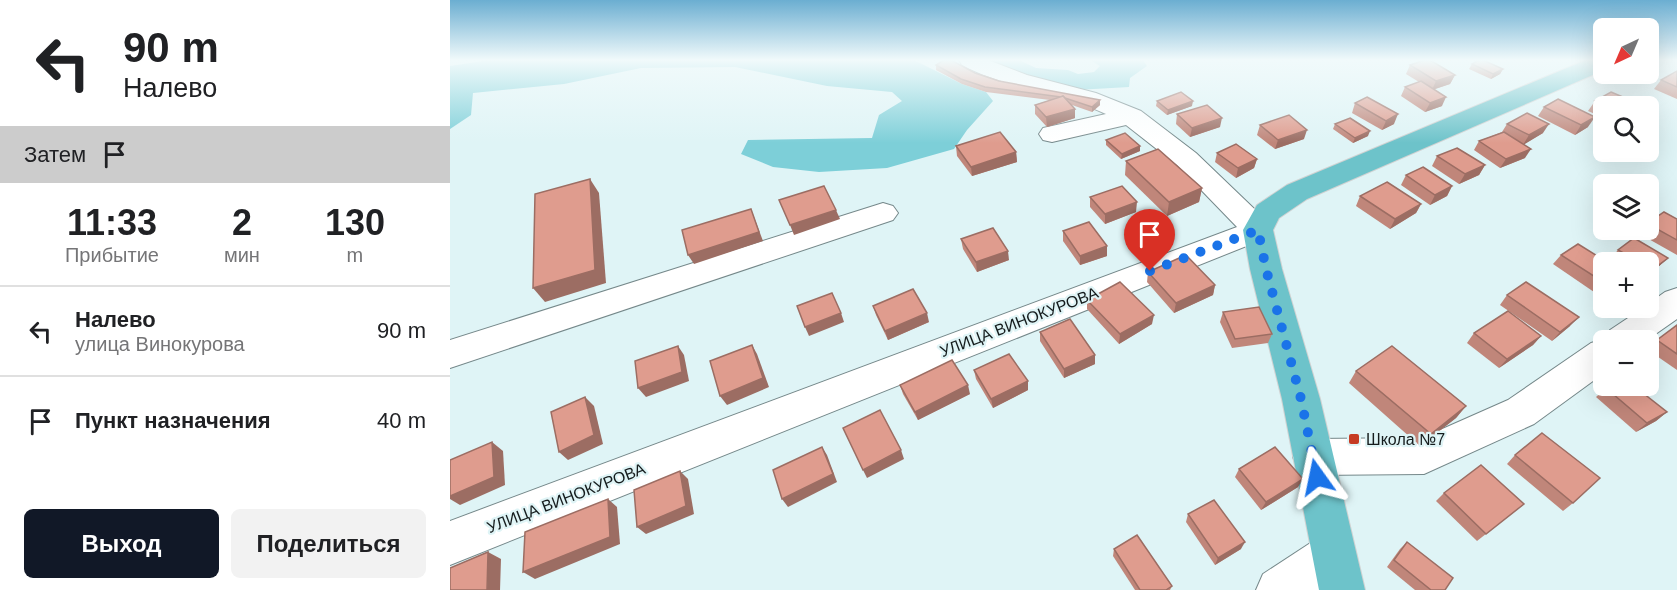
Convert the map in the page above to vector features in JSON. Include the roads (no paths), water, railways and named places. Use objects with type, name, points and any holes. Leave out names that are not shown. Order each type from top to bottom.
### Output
[{"type":"main road","points":[[1338,572],[1301,399],[1266,269],[1258,230],[1267,212],[1297,192],[1542,88]]},
{"type":"street","points":[[1050,88],[1088,98],[1132,116],[1158,134],[1258,230]]},
{"type":"street","points":[[1052,134],[1132,116]]},
{"type":"street","points":[[450,354],[883,213]]},
{"type":"street","name":"УЛИЦА ВИНОКУРОВА","points":[[450,543],[1258,230]]},
{"type":"street","points":[[1636,330],[1677,301]]},
{"type":"street","points":[[1313,457],[1424,456],[1521,412],[1593,361]]},
{"type":"street","points":[[1279,590],[1338,572]]},
{"type":"place","name":"Школа №7","points":[[1354,439]]}]
